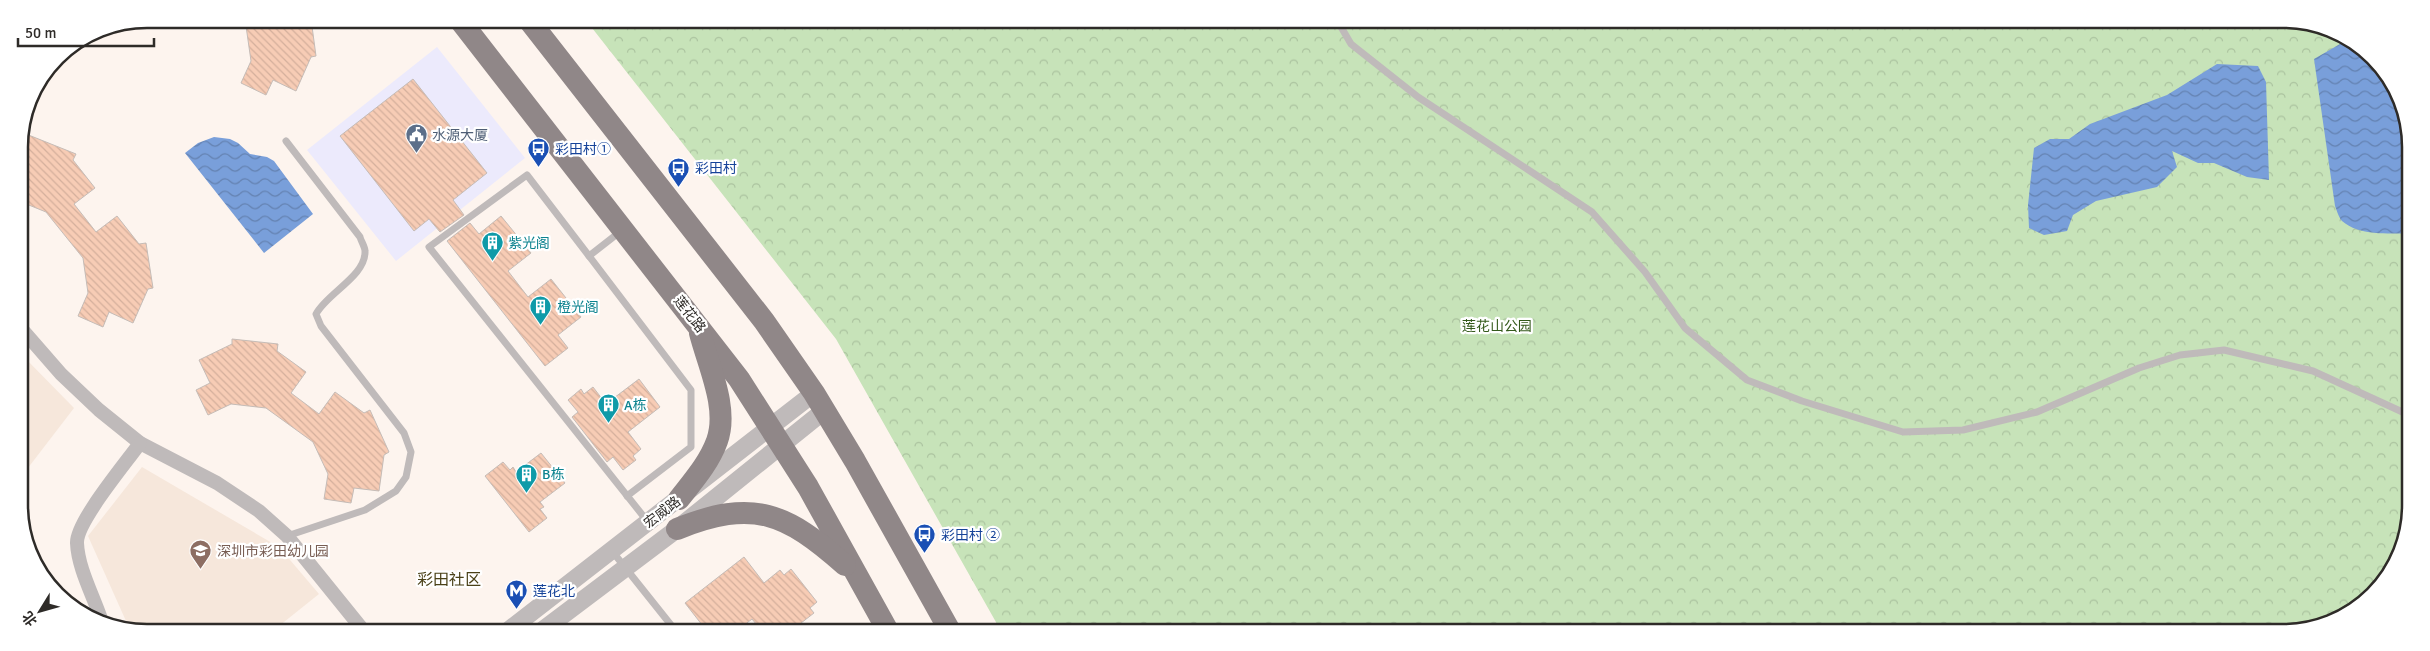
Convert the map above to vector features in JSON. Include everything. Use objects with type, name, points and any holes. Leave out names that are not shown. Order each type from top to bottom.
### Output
[{"type":"main road","name":"莲花路","points":[[466,28],[697,323],[777,435],[884,624]]},
{"type":"main road","points":[[535,28],[764,321],[820,402],[946,624]]},
{"type":"main road","points":[[679,499],[709,458],[717,440],[720,427],[715,386],[697,323]]},
{"type":"main road","points":[[677,528],[699,520],[732,513],[758,512],[798,527],[858,576]]},
{"type":"street","points":[[28,336],[61,374],[99,410],[140,444],[217,483],[259,510],[287,536],[358,624]]},
{"type":"street","name":"宏威路","points":[[517,624],[679,499],[777,435],[820,402]]},
{"type":"street","name":"宏威路","points":[[551,624],[677,528],[777,435]]},
{"type":"street","points":[[100,614],[80,560],[77,541],[82,523],[140,444]]},
{"type":"lane","points":[[1342,28],[1351,44],[1418,98],[1592,212],[1646,272],[1685,328],[1747,380],[1802,401],[1903,432],[1963,430],[2037,412],[2139,368],[2180,355],[2224,350],[2313,372],[2402,412]]},
{"type":"lane","points":[[286,140],[360,236],[365,250],[362,266],[336,292],[322,302],[316,314],[321,326],[404,432],[411,452],[406,477],[396,491],[365,510],[287,536]]},
{"type":"lane","points":[[627,496],[692,447],[691,390],[527,175],[429,247],[627,496],[649,523]]},
{"type":"lane","points":[[589,256],[624,229]]},
{"type":"lane","points":[[612,552],[670,624]]},
{"type":"shaded area","name":"水源大厦","points":[[437,47],[525,158],[396,261],[307,150]]},
{"type":"shaded area","points":[[28,361],[74,408],[28,468]]},
{"type":"shaded area","name":"深圳市彩田幼儿园","points":[[142,467],[279,547],[319,594],[282,624],[147,624],[126,621],[88,536]]},
{"type":"green space","name":"莲花山公园","points":[[592,28],[2283,28],[2307,30],[2322,34],[2343,43],[2356,52],[2368,62],[2382,80],[2396,108],[2400,123],[2402,139],[2402,512],[2400,528],[2387,564],[2362,594],[2343,608],[2307,621],[2291,623],[997,624],[836,339]]},
{"type":"water","points":[[2340,44],[2344,44],[2368,62],[2390,94],[2400,123],[2402,139],[2402,234],[2374,233],[2357,229],[2342,221],[2339,216],[2335,206],[2314,59]]},
{"type":"water","points":[[2217,64],[2258,66],[2266,82],[2269,180],[2247,177],[2214,163],[2198,163],[2172,151],[2177,167],[2157,187],[2096,201],[2073,215],[2067,231],[2044,235],[2029,228],[2028,205],[2034,148],[2050,139],[2069,139],[2090,124],[2167,95]]},
{"type":"water","points":[[214,137],[230,139],[238,143],[250,154],[267,157],[274,161],[313,214],[264,253],[185,153],[198,143]]},
{"type":"building","points":[[246,28],[312,28],[316,56],[311,57],[296,91],[273,80],[266,95],[241,83],[251,61]]},
{"type":"building","name":"水源大厦","points":[[413,79],[487,173],[453,200],[464,215],[440,232],[429,219],[414,231],[340,136]]},
{"type":"building","points":[[28,135],[76,154],[73,160],[95,188],[74,204],[96,232],[117,216],[139,244],[146,243],[153,288],[148,289],[133,323],[109,312],[103,327],[78,316],[88,293],[83,258],[46,212],[28,205]]},
{"type":"building","points":[[501,216],[531,253],[508,271],[528,297],[551,279],[581,317],[558,335],[568,348],[545,366],[447,241],[470,223],[479,234]]},
{"type":"building","points":[[232,339],[278,344],[277,351],[306,372],[291,393],[319,414],[335,392],[364,413],[370,410],[389,452],[384,455],[379,491],[354,488],[351,503],[324,499],[328,474],[313,442],[266,408],[231,404],[208,415],[196,390],[210,383],[199,360],[232,344]]},
{"type":"building","name":"A栋","points":[[639,379],[660,407],[628,432],[641,449],[633,456],[636,460],[623,470],[613,457],[607,462],[572,417],[578,412],[568,400],[581,389],[584,394],[593,387],[606,404]]},
{"type":"building","name":"B栋","points":[[541,453],[565,483],[540,502],[544,507],[540,509],[547,518],[529,532],[485,476],[503,462],[510,470],[513,467],[516,472]]},
{"type":"building","points":[[744,557],[764,583],[780,570],[784,575],[791,569],[817,602],[810,608],[814,613],[800,624],[756,624],[752,619],[746,624],[701,624],[685,603]]},
{"type":"place","name":"水源大厦","points":[[416,154]]},
{"type":"place","name":"彩田村①","points":[[539,168]]},
{"type":"place","name":"彩田村","points":[[679,187]]},
{"type":"place","name":"紫光阁","points":[[492,262]]},
{"type":"place","name":"橙光阁","points":[[541,326]]},
{"type":"place","name":"A栋","points":[[608,424]]},
{"type":"place","name":"B栋","points":[[526,493]]},
{"type":"place","name":"彩田村 ②","points":[[925,554]]},
{"type":"place","name":"深圳市彩田幼儿园","points":[[201,570]]},
{"type":"place","name":"莲花北","points":[[517,610]]},
{"type":"district","name":"彩田社区","points":[[449,579]]}]
